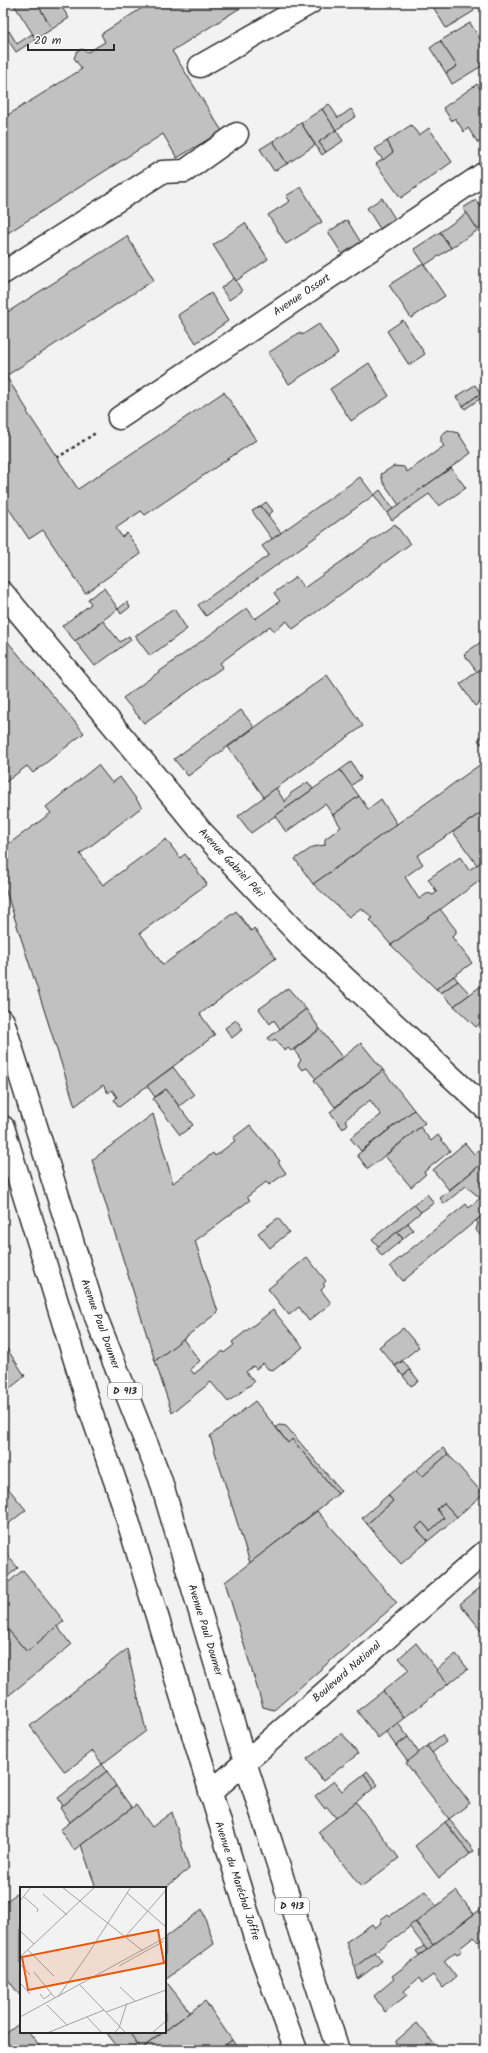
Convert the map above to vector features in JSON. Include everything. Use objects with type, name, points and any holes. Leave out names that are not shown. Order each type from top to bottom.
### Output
[{"type":"main road","points":[[200,66],[310,3]]},
{"type":"main road","points":[[3,273],[162,172],[185,171],[237,134]]},
{"type":"main road","name":"Avenue Ossart","points":[[119,418],[485,173]]},
{"type":"main road","name":"Avenue Gabriel Péri","points":[[3,593],[206,836],[304,940],[485,1108]]},
{"type":"main road","name":"Avenue Paul Doumer","points":[[3,1021],[96,1317],[160,1478],[245,1762]]},
{"type":"main road","name":"Avenue du Maréchal Joffre","points":[[3,1127],[91,1412],[121,1498],[184,1709],[256,1941],[296,2050]]},
{"type":"main road","name":"Boulevard National","points":[[210,1793],[485,1552]]},
{"type":"main road","name":"D 913","points":[[245,1762],[338,2050]]},
{"type":"path","points":[[57,458],[119,418]]},
{"type":"building","points":[[13,3],[37,3],[52,29],[36,39]]},
{"type":"building","points":[[37,3],[59,3],[69,18],[52,29]]},
{"type":"building","points":[[150,3],[248,3],[172,51],[222,131],[177,158],[163,134],[3,236],[3,118],[82,69],[74,58],[77,51],[82,49],[88,52],[105,42],[101,34]]},
{"type":"building","points":[[435,3],[470,3],[474,11],[446,28],[432,5]]},
{"type":"building","points":[[470,23],[485,46],[485,64],[452,84],[446,73],[457,66],[440,41]]},
{"type":"building","points":[[9,31],[17,44],[32,34],[36,39],[16,52],[4,34]]},
{"type":"building","points":[[440,41],[457,66],[446,73],[430,48]]},
{"type":"building","points":[[477,84],[485,96],[485,138],[478,143],[468,128],[464,132],[455,118],[452,121],[443,108]]},
{"type":"building","points":[[329,104],[338,118],[351,109],[356,116],[336,130],[322,109]]},
{"type":"building","points":[[322,109],[336,130],[319,142],[326,152],[322,155],[301,123]]},
{"type":"building","points":[[301,123],[315,145],[287,164],[273,141]]},
{"type":"building","points":[[411,125],[419,135],[429,128],[452,162],[401,198],[376,164],[393,152],[387,141]]},
{"type":"building","points":[[336,130],[343,141],[326,152],[319,142]]},
{"type":"building","points":[[273,141],[287,164],[274,171],[260,149]]},
{"type":"building","points":[[387,141],[393,152],[383,160],[375,149]]},
{"type":"building","points":[[301,187],[322,222],[286,244],[268,215],[290,201],[286,196]]},
{"type":"building","points":[[382,198],[397,222],[382,232],[367,208]]},
{"type":"building","points":[[476,200],[485,212],[485,225],[478,230],[463,208]]},
{"type":"building","points":[[467,213],[478,230],[451,248],[440,232]]},
{"type":"building","points":[[347,220],[362,244],[344,257],[328,232]]},
{"type":"building","points":[[245,223],[268,259],[236,281],[213,245]]},
{"type":"building","points":[[440,232],[451,248],[425,265],[414,249]]},
{"type":"building","points":[[127,236],[154,280],[6,376],[28,411],[27,412],[78,489],[224,392],[256,440],[145,515],[141,511],[116,528],[122,537],[127,533],[141,554],[85,593],[43,530],[29,539],[3,500],[3,315]]},
{"type":"building","points":[[423,263],[445,296],[411,318],[389,285]]},
{"type":"building","points":[[234,278],[242,291],[229,300],[221,288]]},
{"type":"building","points":[[211,293],[228,321],[196,343],[178,315]]},
{"type":"building","points":[[403,320],[425,354],[409,365],[387,331]]},
{"type":"building","points":[[319,324],[338,353],[289,384],[268,353],[300,332],[302,335]]},
{"type":"building","points":[[369,363],[389,396],[351,421],[330,389]]},
{"type":"building","points":[[475,385],[481,393],[463,406],[456,397]]},
{"type":"building","points":[[481,393],[484,396],[465,409],[463,406]]},
{"type":"building","points":[[448,430],[458,433],[471,453],[399,505],[383,482],[381,474],[394,466],[404,467],[407,472],[444,446],[441,442],[441,435]]},
{"type":"building","points":[[451,468],[466,488],[439,506],[429,494],[392,520],[387,513]]},
{"type":"building","points":[[360,477],[374,495],[206,616],[198,605],[269,555],[262,546]]},
{"type":"building","points":[[380,490],[393,509],[387,513],[374,495]]},
{"type":"building","points":[[266,502],[273,511],[268,515],[261,506]]},
{"type":"building","points":[[261,506],[281,533],[272,539],[252,511]]},
{"type":"building","points":[[395,524],[410,544],[293,629],[287,621],[274,631],[270,626],[220,663],[223,667],[144,723],[123,698],[247,608],[255,619],[280,601],[274,593],[296,577],[304,588]]},
{"type":"building","points":[[104,588],[118,609],[75,641],[62,626],[91,604],[88,599]]},
{"type":"building","points":[[127,602],[130,607],[121,614],[118,609]]},
{"type":"building","points":[[174,609],[187,629],[150,656],[135,636]]},
{"type":"building","points":[[103,621],[120,642],[129,636],[131,640],[95,666],[75,641]]},
{"type":"building","points":[[3,636],[84,733],[33,773],[27,766],[3,784]]},
{"type":"building","points":[[485,639],[485,666],[477,672],[464,654]]},
{"type":"building","points":[[485,666],[485,711],[479,703],[475,706],[460,684]]},
{"type":"building","points":[[327,675],[363,726],[264,797],[228,747]]},
{"type":"building","points":[[241,710],[254,727],[188,776],[174,759]]},
{"type":"building","points":[[485,735],[485,741],[481,744],[478,740]]},
{"type":"building","points":[[485,761],[485,810],[417,856],[423,864],[405,877],[419,899],[428,893],[433,895],[437,892],[428,879],[460,857],[469,870],[485,859],[485,877],[391,945],[370,920],[373,918],[361,908],[349,917],[313,884]]},
{"type":"building","points":[[351,762],[361,778],[351,786],[340,770]]},
{"type":"building","points":[[98,765],[112,783],[120,777],[142,807],[80,854],[103,885],[166,839],[180,858],[185,854],[207,884],[140,933],[163,965],[236,911],[251,931],[254,928],[276,958],[200,1014],[215,1035],[119,1107],[114,1100],[117,1097],[112,1090],[108,1093],[103,1085],[75,1106],[3,882],[3,848],[51,813],[46,807]]},
{"type":"building","points":[[340,770],[359,796],[333,815],[325,804],[286,832],[275,816]]},
{"type":"building","points":[[308,782],[313,789],[251,833],[238,816],[276,788],[285,802],[291,793]]},
{"type":"building","points":[[359,796],[368,809],[381,799],[397,824],[313,884],[295,859],[313,847],[325,845],[325,839],[341,827],[333,815]]},
{"type":"building","points":[[485,810],[485,859],[477,865],[453,832]]},
{"type":"building","points":[[440,909],[456,930],[456,933],[452,937],[472,963],[436,989],[391,945]]},
{"type":"building","points":[[454,976],[458,981],[441,993],[436,989]]},
{"type":"building","points":[[458,981],[470,994],[454,1006],[441,993]]},
{"type":"building","points":[[485,983],[485,1027],[481,1022],[476,1027],[454,1006]]},
{"type":"building","points":[[288,988],[306,1009],[280,1029],[274,1020],[270,1024],[259,1009]]},
{"type":"building","points":[[306,1009],[320,1029],[291,1051],[288,1048],[285,1051],[275,1039],[271,1042],[268,1038]]},
{"type":"building","points":[[236,1020],[243,1029],[232,1038],[225,1028]]},
{"type":"building","points":[[320,1029],[342,1057],[316,1079],[307,1068],[302,1070],[298,1065],[301,1060],[294,1050]]},
{"type":"building","points":[[361,1043],[383,1070],[335,1107],[314,1080]]},
{"type":"building","points":[[173,1067],[194,1095],[179,1106],[166,1089],[155,1097],[147,1086]]},
{"type":"building","points":[[383,1070],[414,1110],[361,1151],[350,1138],[381,1115],[370,1100],[345,1120],[348,1124],[343,1129],[330,1112]]},
{"type":"building","points":[[166,1089],[193,1125],[180,1135],[153,1099]]},
{"type":"building","points":[[414,1110],[425,1123],[368,1169],[357,1155]]},
{"type":"building","points":[[153,1114],[173,1183],[213,1153],[215,1156],[235,1141],[233,1138],[250,1125],[280,1161],[278,1162],[286,1173],[269,1185],[266,1182],[247,1197],[250,1200],[195,1241],[218,1312],[155,1361],[92,1160]]},
{"type":"building","points":[[420,1127],[431,1141],[438,1135],[450,1151],[424,1172],[426,1174],[411,1187],[385,1156]]},
{"type":"building","points":[[465,1143],[474,1154],[485,1145],[485,1161],[449,1190],[433,1170]]},
{"type":"building","points":[[485,1161],[485,1213],[403,1281],[390,1266],[466,1204],[469,1208],[480,1198],[466,1186],[444,1204],[440,1198]]},
{"type":"building","points":[[427,1194],[434,1203],[421,1212],[414,1205]]},
{"type":"building","points":[[414,1205],[421,1212],[379,1247],[372,1239]]},
{"type":"building","points":[[485,1213],[484,1240],[476,1230],[478,1223],[476,1221]]},
{"type":"building","points":[[278,1218],[289,1232],[270,1248],[258,1233]]},
{"type":"building","points":[[408,1223],[413,1230],[403,1239],[397,1232]]},
{"type":"building","points":[[397,1232],[403,1239],[382,1256],[376,1248]]},
{"type":"building","points":[[307,1257],[326,1281],[323,1284],[325,1286],[321,1290],[331,1303],[309,1321],[299,1307],[289,1315],[268,1289]]},
{"type":"building","points":[[273,1310],[303,1347],[274,1370],[268,1369],[263,1363],[256,1369],[253,1366],[246,1372],[254,1382],[228,1402],[211,1382],[172,1413],[155,1361],[183,1339],[200,1361],[190,1369],[194,1374],[223,1351],[224,1353],[234,1345],[232,1342]]},
{"type":"building","points":[[403,1328],[419,1347],[395,1366],[379,1347]]},
{"type":"building","points":[[3,1343],[25,1376],[3,1394]]},
{"type":"building","points":[[403,1361],[410,1370],[403,1376],[395,1366]]},
{"type":"building","points":[[410,1370],[419,1381],[411,1386],[403,1376]]},
{"type":"building","points":[[255,1401],[288,1443],[292,1439],[338,1494],[250,1563],[210,1436]]},
{"type":"building","points":[[279,1425],[286,1426],[341,1491],[338,1494],[292,1439],[288,1443],[276,1427]]},
{"type":"building","points":[[443,1448],[448,1454],[422,1477],[416,1470]]},
{"type":"building","points":[[448,1454],[483,1494],[457,1517],[444,1503],[437,1509],[444,1518],[430,1531],[422,1522],[416,1528],[428,1541],[401,1564],[367,1524],[393,1501],[388,1495],[416,1470],[422,1477]]},
{"type":"building","points":[[3,1482],[26,1510],[3,1528]]},
{"type":"building","points":[[388,1495],[393,1501],[367,1524],[362,1518]]},
{"type":"building","points":[[444,1503],[457,1517],[428,1541],[416,1528],[422,1522],[430,1531],[444,1518],[437,1509]]},
{"type":"building","points":[[317,1511],[397,1603],[274,1710],[263,1707],[225,1582]]},
{"type":"building","points":[[3,1550],[18,1568],[3,1580]]},
{"type":"building","points":[[23,1570],[64,1621],[27,1652],[3,1624],[3,1587]]},
{"type":"building","points":[[482,1586],[485,1586],[485,1635],[460,1604]]},
{"type":"building","points":[[5,1626],[27,1652],[57,1626],[71,1645],[3,1700],[3,1627]]},
{"type":"building","points":[[416,1643],[448,1684],[404,1718],[383,1691],[409,1670],[399,1658]]},
{"type":"building","points":[[127,1649],[146,1731],[102,1764],[93,1751],[65,1772],[30,1726]]},
{"type":"building","points":[[456,1654],[468,1669],[448,1684],[436,1670]]},
{"type":"building","points":[[383,1691],[404,1718],[378,1738],[357,1711]]},
{"type":"building","points":[[398,1723],[408,1737],[396,1746],[386,1732]]},
{"type":"building","points":[[342,1733],[358,1754],[323,1781],[307,1759]]},
{"type":"building","points":[[442,1735],[446,1742],[432,1753],[427,1746]]},
{"type":"building","points":[[408,1737],[419,1753],[408,1762],[396,1746]]},
{"type":"building","points":[[427,1746],[470,1803],[449,1819],[406,1763]]},
{"type":"building","points":[[102,1764],[107,1771],[63,1806],[58,1798]]},
{"type":"building","points":[[107,1771],[116,1786],[70,1822],[60,1808]]},
{"type":"building","points":[[367,1771],[378,1785],[374,1788],[364,1774]]},
{"type":"building","points":[[364,1774],[374,1788],[336,1818],[327,1807],[325,1809],[315,1796],[334,1781],[342,1791]]},
{"type":"building","points":[[116,1786],[132,1808],[74,1850],[60,1830]]},
{"type":"building","points":[[356,1802],[399,1858],[361,1887],[318,1832]]},
{"type":"building","points":[[136,1805],[152,1827],[172,1812],[189,1869],[166,1887],[96,1887],[81,1845]]},
{"type":"building","points":[[449,1819],[474,1851],[470,1854],[445,1822]]},
{"type":"building","points":[[445,1822],[470,1854],[439,1878],[415,1846]]},
{"type":"building","points":[[425,1891],[437,1907],[355,1967],[346,1942],[372,1924],[375,1928],[382,1922],[380,1920],[388,1914],[390,1916]]},
{"type":"building","points":[[456,1891],[474,1914],[433,1945],[416,1922]]},
{"type":"building","points":[[17,1893],[20,1898],[20,1996],[3,1973],[3,1904]]},
{"type":"building","points":[[485,1906],[485,1936],[478,1942],[474,1937],[460,1948],[462,1951],[457,1954],[455,1952],[444,1961],[456,1977],[443,1988],[433,1975],[422,1983],[419,1978],[404,1991],[407,1995],[385,2012],[374,1996],[394,1979],[392,1976]]},
{"type":"building","points":[[202,1909],[214,1944],[166,1979],[166,1937]]},
{"type":"building","points":[[415,1922],[433,1945],[427,1950],[409,1926]]},
{"type":"building","points":[[424,1946],[427,1950],[419,1955],[416,1951]]},
{"type":"building","points":[[375,1952],[382,1961],[358,1979],[355,1967]]},
{"type":"building","points":[[166,1981],[190,2012],[166,2030]]},
{"type":"building","points":[[205,2001],[232,2040],[219,2050],[174,2050],[170,2044],[163,2050],[148,2050],[145,2046],[162,2033],[166,2033],[166,2030]]},
{"type":"building","points":[[20,2023],[20,2033],[30,2033],[43,2050],[3,2050],[3,2036]]},
{"type":"building","points":[[417,2023],[439,2050],[399,2050],[396,2041]]},
{"type":"building","points":[[107,2033],[130,2033],[138,2044],[130,2050],[120,2050]]},
{"type":"building","points":[[130,2033],[162,2033],[141,2049]]},
{"type":"building","points":[[232,2040],[239,2050],[219,2050]]}]
